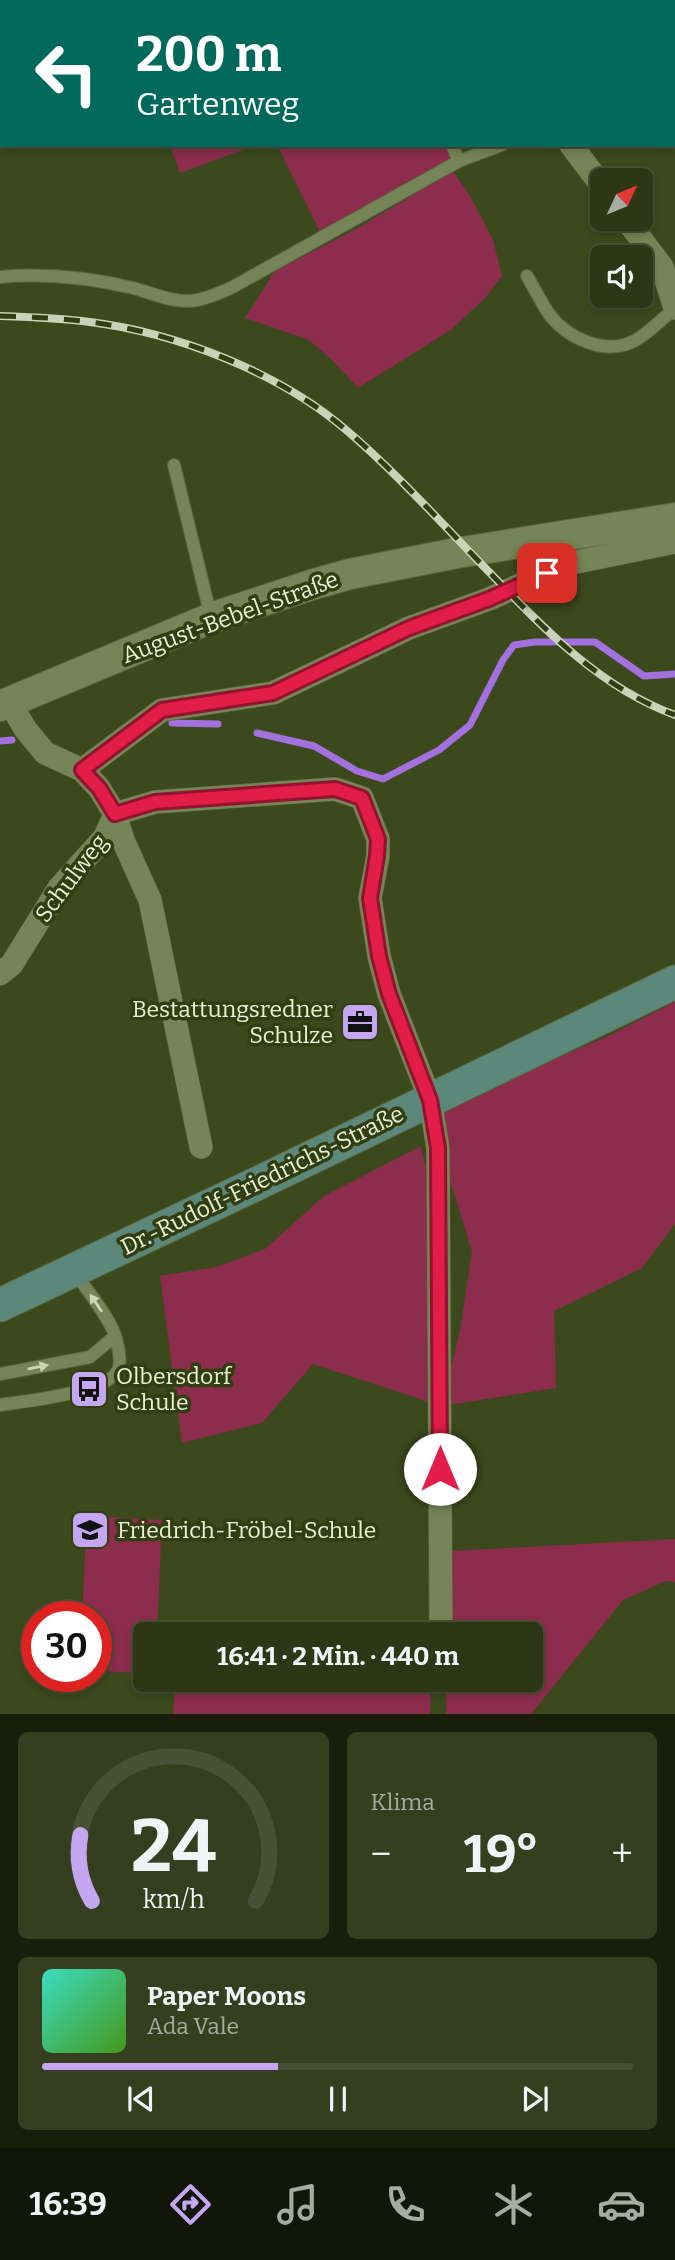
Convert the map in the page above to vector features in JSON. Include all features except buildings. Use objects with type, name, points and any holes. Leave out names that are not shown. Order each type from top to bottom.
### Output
[{"type":"main road","name":"Dr.-Rudolf-Friedrichs-Straße","points":[[0,1305],[675,982]]},
{"type":"street","points":[[573,147],[590,170]]},
{"type":"street","points":[[635,231],[662,267],[675,308]]},
{"type":"street","name":"August-Bebel-Straße","points":[[4,704],[211,618],[350,574],[457,552],[675,517]]},
{"type":"street","points":[[82,770],[162,710],[273,693],[409,628],[489,599],[567,564],[675,542]]},
{"type":"street","name":"Schulweg","points":[[4,704],[45,753],[82,770],[99,788],[115,814],[123,840],[150,900],[201,1147]]},
{"type":"street","points":[[115,814],[155,802],[335,789],[362,798],[378,839],[370,898],[379,956],[389,994],[430,1100],[438,1148],[441,1622]]},
{"type":"street","name":"Schulweg","points":[[0,974],[12,964],[59,888],[105,837],[115,814]]},
{"type":"lane","points":[[453,147],[459,160]]},
{"type":"lane","points":[[0,277],[29,275],[91,280],[190,301],[211,297],[459,160],[496,147]]},
{"type":"lane","points":[[527,276],[551,316],[590,344],[615,348],[634,341],[675,308]]},
{"type":"lane","points":[[174,465],[211,618]]},
{"type":"lane","points":[[0,1405],[89,1389],[112,1378],[119,1367],[116,1336],[74,1271]]},
{"type":"lane","points":[[0,1374],[90,1357],[116,1336]]},
{"type":"shaded area","points":[[171,147],[251,147],[180,173]]},
{"type":"shaded area","points":[[278,147],[451,147],[456,156],[321,234]]},
{"type":"shaded area","points":[[453,171],[470,196],[493,240],[502,276],[485,298],[451,330],[358,388],[309,340],[245,318],[275,271],[356,229]]},
{"type":"shaded area","points":[[675,1002],[675,1224],[642,1268],[554,1311],[556,1388],[442,1406],[460,1331],[472,1251],[440,1148],[437,1111],[610,1035]]},
{"type":"shaded area","points":[[421,1146],[427,1174],[429,1402],[313,1364],[262,1423],[182,1443],[160,1276],[216,1267],[265,1249],[324,1196]]},
{"type":"shaded area","points":[[87,1516],[162,1520],[158,1622],[133,1622],[133,1673],[112,1672],[112,1601],[83,1601]]},
{"type":"shaded area","points":[[675,1539],[675,1582],[666,1581],[623,1600],[531,1714],[446,1714],[447,1692],[543,1692],[543,1622],[449,1622],[451,1551]]},
{"type":"shaded area","points":[[175,1692],[431,1692],[430,1714],[173,1714]]},
{"type":"waterway","points":[[257,733],[314,746],[357,771],[383,779],[439,750],[470,725],[503,660],[514,645],[535,642],[595,642],[644,676],[675,674]]},
{"type":"waterway","points":[[172,723],[218,724]]},
{"type":"waterway","points":[[0,741],[12,740]]},
{"type":"railway","points":[[0,316],[90,322],[157,335],[225,358],[289,390],[318,408],[383,463],[533,616],[576,656],[623,689],[675,715]]},
{"type":"place","name":"Bestattungsredner Schulze","points":[[360,1022]]},
{"type":"place","name":"Olbersdorf Schule","points":[[89,1389]]},
{"type":"place","name":"Friedrich-Fröbel-Schule","points":[[90,1530]]},
{"type":"route","points":[[440,1469],[438,1148],[430,1100],[389,994],[379,956],[370,898],[378,839],[362,798],[335,789],[155,802],[115,814],[99,788],[82,770],[162,710],[273,693],[409,628],[489,599],[547,573]]}]
